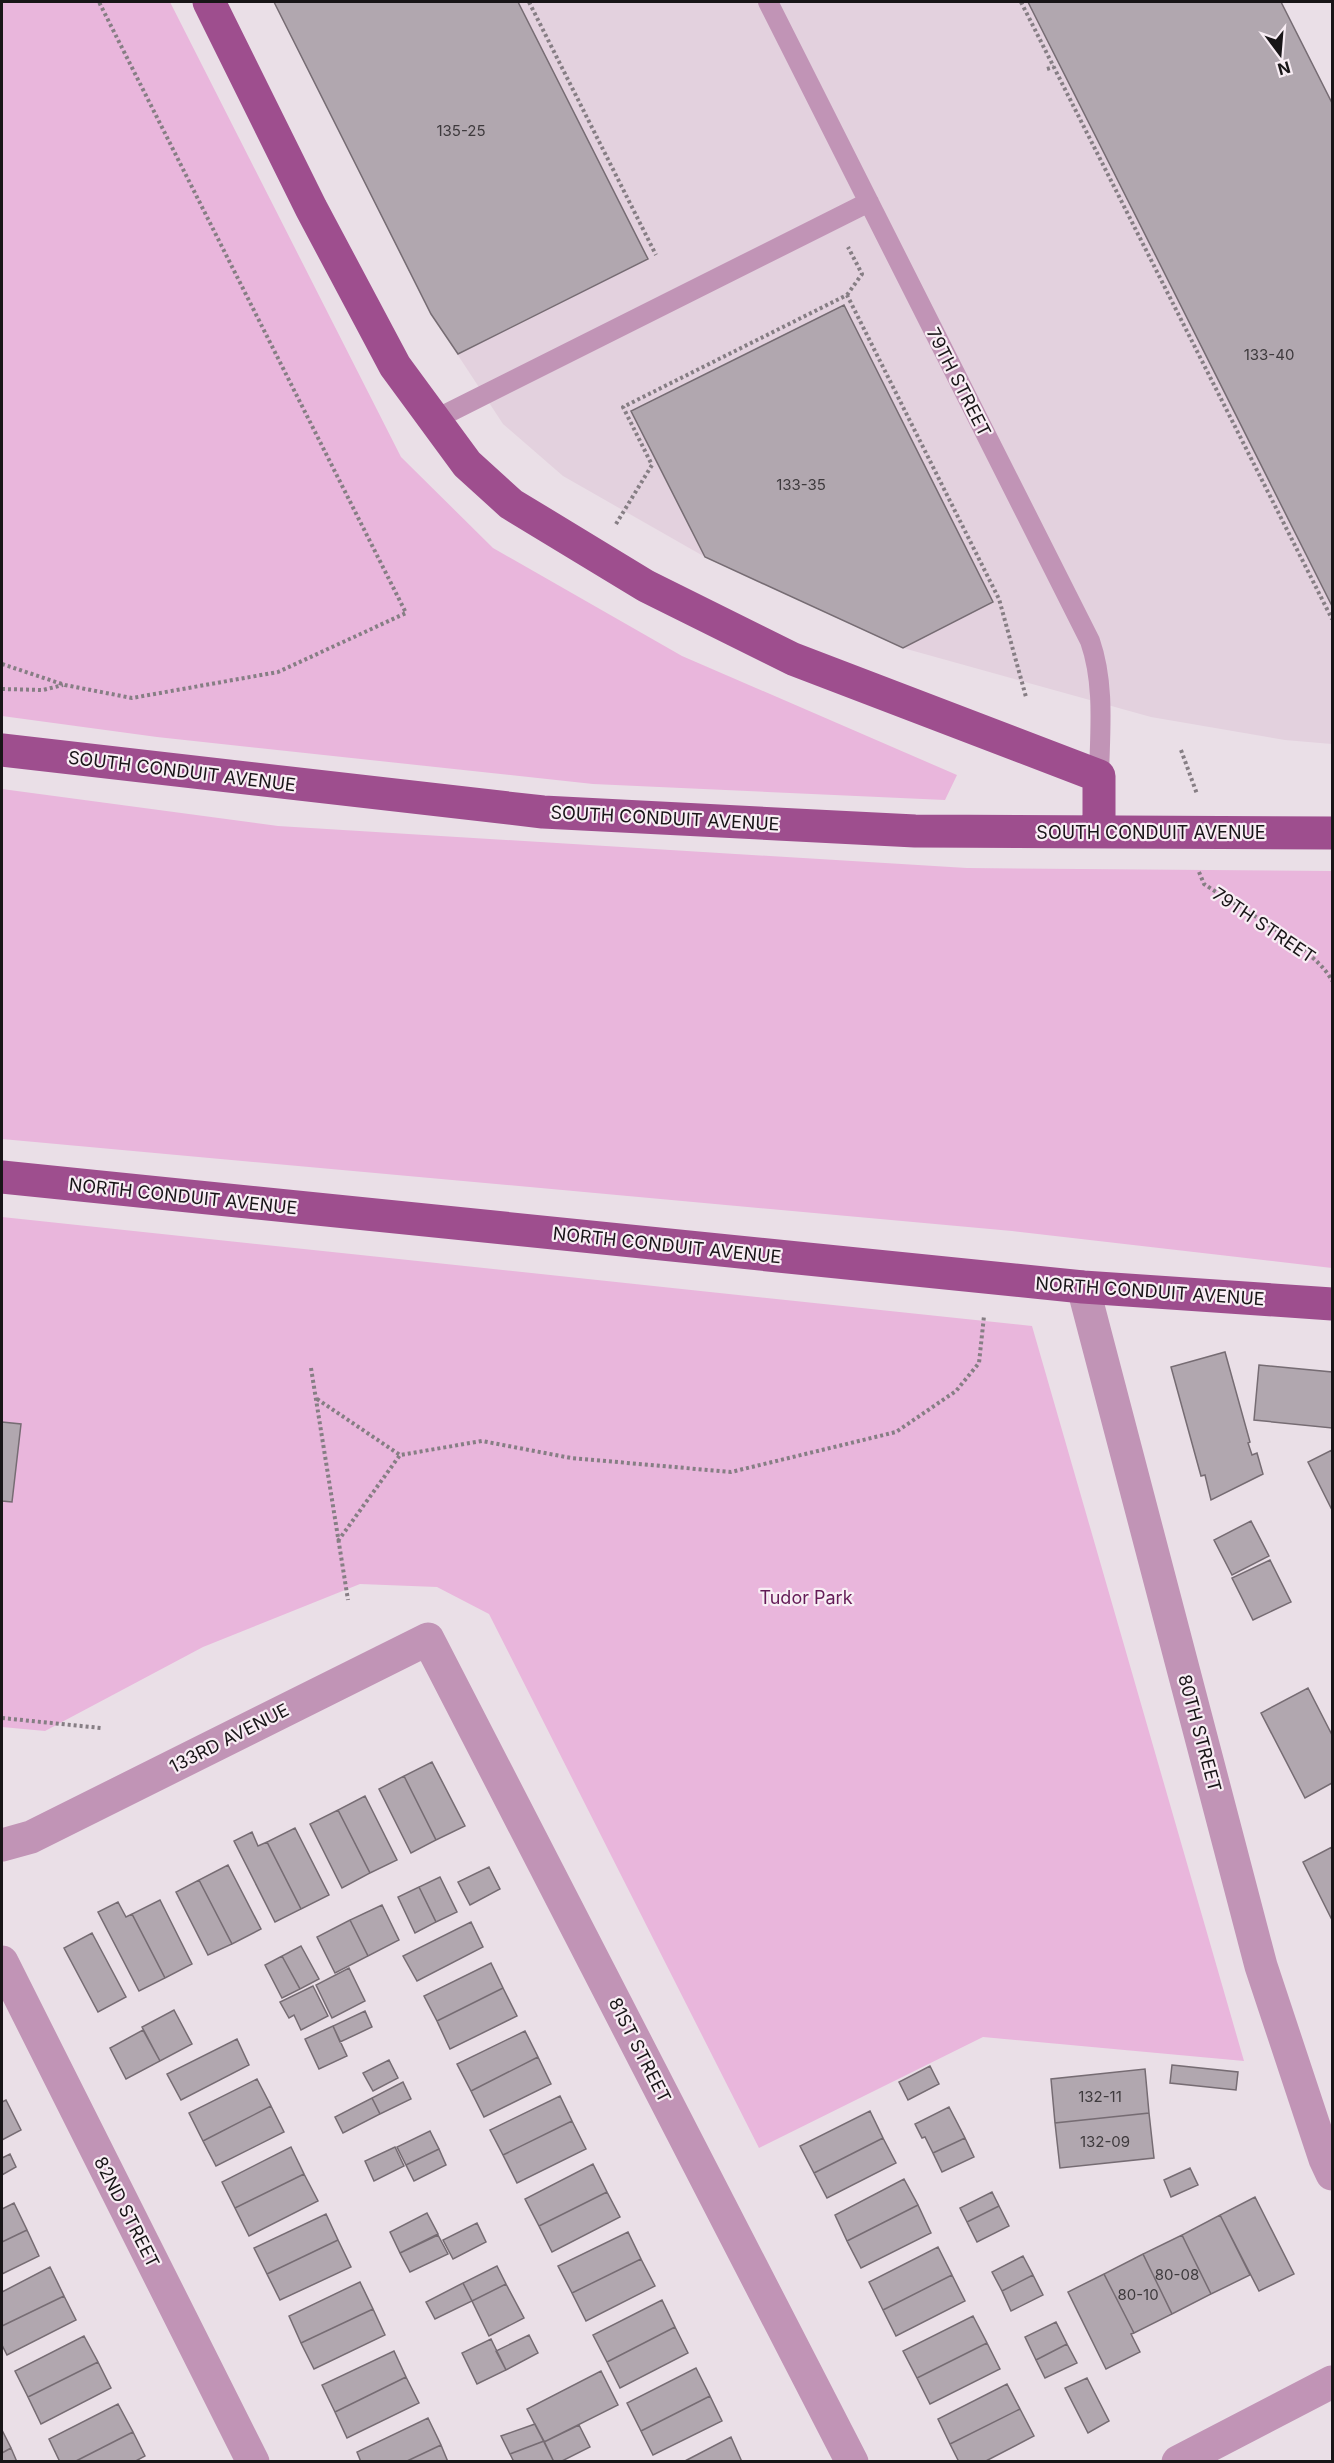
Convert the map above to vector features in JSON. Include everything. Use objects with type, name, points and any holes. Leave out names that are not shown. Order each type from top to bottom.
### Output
[{"type":"main road","points":[[209,2],[311,208],[395,366],[467,464],[511,504],[646,586],[793,659],[1099,776],[1099,832]]},
{"type":"main road","name":"SOUTH CONDUIT AVENUE","points":[[2,750],[543,812],[915,831],[1332,833]]},
{"type":"main road","name":"NORTH CONDUIT AVENUE","points":[[2,1177],[1083,1287],[1332,1304]]},
{"type":"street","name":"80TH STREET","points":[[1083,1287],[1261,1966],[1332,2174]]},
{"type":"street","name":"133RD AVENUE","points":[[2,1864],[16,1841],[428,1639]]},
{"type":"street","name":"81ST STREET","points":[[428,1639],[852,2462]]},
{"type":"street","name":"82ND STREET","points":[[2,1962],[253,2462]]},
{"type":"street","points":[[1178,2462],[1332,2382]]},
{"type":"lane","name":"79TH STREET","points":[[768,2],[1090,641],[1097,662],[1100,684],[1099,776]]},
{"type":"lane","points":[[434,420],[869,202]]},
{"type":"path","points":[[2,664],[65,685],[132,698],[278,672],[406,613],[99,2]]},
{"type":"path","points":[[529,2],[656,255]]},
{"type":"path","points":[[1021,2],[1332,619]]},
{"type":"path","points":[[1047,69],[1054,67]]},
{"type":"path","points":[[616,524],[652,465],[622,407],[848,295],[862,274],[848,247]]},
{"type":"path","points":[[848,295],[999,599],[1026,697]]},
{"type":"path","points":[[2,689],[43,690],[65,685]]},
{"type":"path","points":[[1181,750],[1198,797]]},
{"type":"path","name":"79TH STREET","points":[[1198,868],[1204,884],[1312,956],[1328,971],[1332,981]]},
{"type":"path","points":[[318,1399],[400,1455],[482,1441],[571,1458],[731,1472],[896,1432],[956,1391],[979,1363],[985,1309]]},
{"type":"path","points":[[311,1368],[318,1399],[348,1600]]},
{"type":"path","points":[[338,1541],[400,1455]]},
{"type":"path","points":[[2,1719],[101,1728]]},
{"type":"shaded area","points":[[274,2],[1281,2],[1332,103],[1332,744],[1285,740],[1151,717],[903,648],[705,557],[563,476],[503,424],[431,314]]},
{"type":"green space","points":[[2,2],[170,2],[401,457],[493,548],[682,656],[957,775],[945,800],[593,784],[157,737],[2,716]]},
{"type":"green space","points":[[2,789],[278,826],[967,868],[1332,871],[1332,1268],[1012,1231],[2,1139]]},
{"type":"green space","name":"Tudor Park","points":[[2,1217],[1032,1326],[1244,2061],[983,2037],[759,2148],[489,1614],[437,1587],[360,1584],[203,1647],[45,1731],[2,1727]]},
{"type":"building","points":[[274,2],[518,2],[648,259],[458,354],[431,314]]},
{"type":"building","points":[[1028,2],[1281,2],[1332,103],[1332,606]]},
{"type":"building","points":[[844,305],[993,602],[903,648],[705,557],[631,411]]},
{"type":"building","points":[[1225,1352],[1250,1442],[1248,1443],[1252,1455],[1257,1453],[1263,1474],[1211,1500],[1205,1475],[1201,1476],[1171,1367]]},
{"type":"building","points":[[1259,1365],[1332,1372],[1332,1428],[1254,1420]]},
{"type":"building","points":[[2,1422],[21,1424],[12,1502],[2,1501]]},
{"type":"building","points":[[1332,1450],[1332,1510],[1308,1462]]},
{"type":"building","points":[[1251,1521],[1269,1556],[1232,1575],[1214,1540]]},
{"type":"building","points":[[1270,1560],[1291,1602],[1253,1620],[1232,1578]]},
{"type":"building","points":[[1308,1688],[1332,1735],[1332,1783],[1305,1798],[1261,1713]]},
{"type":"building","points":[[432,1762],[465,1826],[436,1840],[404,1776]]},
{"type":"building","points":[[404,1776],[436,1840],[411,1853],[379,1789]]},
{"type":"building","points":[[365,1796],[397,1860],[370,1873],[338,1810]]},
{"type":"building","points":[[338,1810],[370,1873],[342,1888],[310,1824]]},
{"type":"building","points":[[295,1828],[329,1895],[301,1909],[267,1842]]},
{"type":"building","points":[[252,1832],[258,1846],[267,1842],[301,1909],[275,1922],[234,1841]]},
{"type":"building","points":[[1332,1847],[1332,1920],[1303,1862]]},
{"type":"building","points":[[228,1865],[261,1929],[232,1944],[199,1880]]},
{"type":"building","points":[[489,1867],[500,1889],[470,1905],[458,1882]]},
{"type":"building","points":[[440,1877],[457,1912],[436,1922],[419,1887]]},
{"type":"building","points":[[199,1880],[232,1944],[208,1955],[176,1892]]},
{"type":"building","points":[[419,1887],[436,1922],[415,1933],[398,1897]]},
{"type":"building","points":[[160,1900],[192,1964],[165,1978],[132,1914]]},
{"type":"building","points":[[118,1902],[126,1917],[132,1914],[165,1978],[139,1991],[98,1912]]},
{"type":"building","points":[[382,1905],[399,1940],[368,1956],[350,1920]]},
{"type":"building","points":[[350,1920],[368,1956],[335,1973],[317,1937]]},
{"type":"building","points":[[471,1922],[483,1947],[417,1981],[403,1956]]},
{"type":"building","points":[[92,1933],[126,1997],[98,2012],[64,1948]]},
{"type":"building","points":[[301,1946],[319,1979],[300,1989],[282,1956]]},
{"type":"building","points":[[282,1956],[300,1989],[282,1998],[265,1965]]},
{"type":"building","points":[[491,1963],[503,1988],[437,2021],[424,1996]]},
{"type":"building","points":[[349,1968],[365,2001],[332,2018],[316,1985]]},
{"type":"building","points":[[313,1986],[328,2016],[301,2030],[294,2015],[289,2018],[280,2002]]},
{"type":"building","points":[[503,1988],[517,2016],[450,2049],[437,2021]]},
{"type":"building","points":[[174,2010],[192,2044],[160,2061],[142,2027]]},
{"type":"building","points":[[365,2011],[372,2027],[340,2042],[333,2026]]},
{"type":"building","points":[[333,2026],[347,2056],[319,2069],[305,2039]]},
{"type":"building","points":[[143,2030],[160,2061],[126,2079],[110,2048]]},
{"type":"building","points":[[525,2031],[538,2057],[471,2091],[457,2064]]},
{"type":"building","points":[[237,2039],[249,2065],[181,2100],[167,2074]]},
{"type":"building","points":[[538,2057],[551,2084],[484,2117],[471,2091]]},
{"type":"building","points":[[389,2060],[398,2078],[373,2091],[363,2073]]},
{"type":"building","points":[[1172,2065],[1238,2072],[1236,2090],[1170,2083]]},
{"type":"building","points":[[930,2066],[939,2084],[908,2100],[899,2082]]},
{"type":"building","points":[[1145,2069],[1149,2113],[1055,2123],[1051,2079]]},
{"type":"building","points":[[257,2079],[271,2106],[203,2141],[189,2113]]},
{"type":"building","points":[[403,2082],[411,2099],[380,2114],[372,2098]]},
{"type":"building","points":[[560,2096],[572,2121],[503,2155],[490,2130]]},
{"type":"building","points":[[372,2098],[380,2114],[343,2133],[335,2117]]},
{"type":"building","points":[[6,2100],[21,2130],[2,2140],[2,2102]]},
{"type":"building","points":[[271,2106],[284,2132],[216,2166],[203,2141]]},
{"type":"building","points":[[949,2107],[965,2138],[933,2153],[915,2124]]},
{"type":"building","points":[[870,2111],[883,2138],[814,2173],[800,2146]]},
{"type":"building","points":[[1149,2113],[1154,2158],[1060,2168],[1055,2123]]},
{"type":"building","points":[[572,2121],[586,2149],[517,2183],[503,2155]]},
{"type":"building","points":[[430,2131],[439,2149],[406,2165],[397,2147]]},
{"type":"building","points":[[883,2138],[896,2163],[827,2198],[814,2173]]},
{"type":"building","points":[[965,2138],[974,2157],[942,2172],[933,2153]]},
{"type":"building","points":[[291,2147],[304,2174],[235,2208],[222,2182]]},
{"type":"building","points":[[395,2147],[404,2166],[374,2181],[365,2161]]},
{"type":"building","points":[[439,2149],[446,2165],[414,2181],[406,2165]]},
{"type":"building","points":[[10,2154],[16,2167],[2,2175],[2,2158]]},
{"type":"building","points":[[593,2164],[607,2192],[539,2226],[525,2199]]},
{"type":"building","points":[[1190,2168],[1198,2185],[1171,2197],[1164,2180]]},
{"type":"building","points":[[304,2174],[318,2201],[249,2236],[235,2208]]},
{"type":"building","points":[[904,2179],[918,2205],[847,2241],[835,2215]]},
{"type":"building","points":[[607,2192],[620,2217],[552,2252],[539,2226]]},
{"type":"building","points":[[992,2192],[999,2206],[967,2222],[960,2208]]},
{"type":"building","points":[[1255,2197],[1294,2274],[1259,2291],[1220,2215]]},
{"type":"building","points":[[14,2203],[27,2230],[2,2242],[2,2209]]},
{"type":"building","points":[[918,2205],[931,2233],[861,2268],[847,2241]]},
{"type":"building","points":[[999,2206],[1009,2226],[977,2242],[967,2222]]},
{"type":"building","points":[[427,2213],[438,2234],[400,2253],[390,2232]]},
{"type":"building","points":[[326,2214],[338,2240],[267,2274],[254,2248]]},
{"type":"building","points":[[1220,2215],[1250,2275],[1211,2294],[1182,2235]]},
{"type":"building","points":[[477,2223],[486,2242],[453,2259],[443,2240]]},
{"type":"building","points":[[27,2230],[39,2256],[2,2274],[2,2242]]},
{"type":"building","points":[[628,2232],[641,2259],[572,2293],[558,2266]]},
{"type":"building","points":[[438,2235],[448,2254],[410,2272],[400,2253]]},
{"type":"building","points":[[1182,2235],[1211,2294],[1172,2314],[1143,2254]]},
{"type":"building","points":[[338,2240],[351,2267],[280,2300],[267,2274]]},
{"type":"building","points":[[938,2247],[952,2275],[883,2310],[869,2282]]},
{"type":"building","points":[[1143,2254],[1172,2314],[1134,2333],[1104,2274]]},
{"type":"building","points":[[1023,2256],[1033,2275],[1002,2291],[992,2272]]},
{"type":"building","points":[[641,2259],[655,2286],[586,2321],[572,2293]]},
{"type":"building","points":[[497,2266],[506,2284],[472,2301],[463,2283]]},
{"type":"building","points":[[50,2267],[64,2296],[2,2326],[2,2292]]},
{"type":"building","points":[[1104,2274],[1134,2333],[1131,2334],[1140,2352],[1106,2369],[1068,2292]]},
{"type":"building","points":[[952,2275],[965,2301],[896,2336],[883,2310]]},
{"type":"building","points":[[1033,2275],[1043,2295],[1011,2311],[1002,2291]]},
{"type":"building","points":[[360,2282],[373,2309],[301,2343],[289,2316]]},
{"type":"building","points":[[463,2283],[472,2301],[435,2319],[426,2302]]},
{"type":"building","points":[[506,2284],[524,2318],[489,2336],[472,2301]]},
{"type":"building","points":[[64,2296],[76,2320],[7,2355],[2,2345],[2,2326]]},
{"type":"building","points":[[662,2300],[675,2327],[607,2362],[593,2335]]},
{"type":"building","points":[[373,2309],[385,2335],[314,2369],[301,2343]]},
{"type":"building","points":[[973,2316],[987,2343],[917,2378],[903,2351]]},
{"type":"building","points":[[1056,2322],[1067,2344],[1036,2360],[1025,2337]]},
{"type":"building","points":[[675,2327],[688,2353],[620,2388],[607,2362]]},
{"type":"building","points":[[529,2335],[538,2353],[506,2370],[496,2351]]},
{"type":"building","points":[[84,2336],[98,2362],[28,2397],[15,2371]]},
{"type":"building","points":[[491,2339],[506,2370],[477,2384],[462,2353]]},
{"type":"building","points":[[987,2343],[1000,2369],[930,2404],[917,2378]]},
{"type":"building","points":[[1067,2344],[1077,2363],[1045,2378],[1036,2360]]},
{"type":"building","points":[[394,2351],[406,2377],[335,2412],[322,2385]]},
{"type":"building","points":[[98,2362],[111,2388],[41,2424],[28,2397]]},
{"type":"building","points":[[696,2368],[710,2396],[641,2431],[627,2403]]},
{"type":"building","points":[[601,2371],[618,2405],[544,2442],[527,2409]]},
{"type":"building","points":[[406,2377],[419,2403],[347,2438],[335,2412]]},
{"type":"building","points":[[1087,2378],[1109,2421],[1088,2433],[1065,2388]]},
{"type":"building","points":[[1007,2384],[1020,2409],[950,2444],[938,2419]]},
{"type":"building","points":[[710,2396],[722,2421],[653,2455],[641,2431]]},
{"type":"building","points":[[118,2404],[133,2432],[74,2462],[60,2462],[49,2439]]},
{"type":"building","points":[[1020,2409],[1034,2436],[984,2462],[959,2462],[950,2444]]},
{"type":"building","points":[[428,2418],[441,2445],[405,2462],[361,2462],[357,2452]]},
{"type":"building","points":[[535,2424],[544,2441],[510,2454],[501,2436]]},
{"type":"building","points":[[579,2425],[590,2447],[560,2462],[554,2462],[544,2442]]},
{"type":"building","points":[[2,2430],[11,2448],[2,2453]]},
{"type":"building","points":[[133,2432],[145,2456],[134,2462],[74,2462]]},
{"type":"building","points":[[731,2437],[742,2462],[683,2462]]},
{"type":"building","points":[[544,2441],[554,2462],[514,2462],[510,2454]]},
{"type":"building","points":[[441,2445],[448,2462],[405,2462]]},
{"type":"building","points":[[11,2448],[17,2462],[2,2462],[2,2453]]}]
